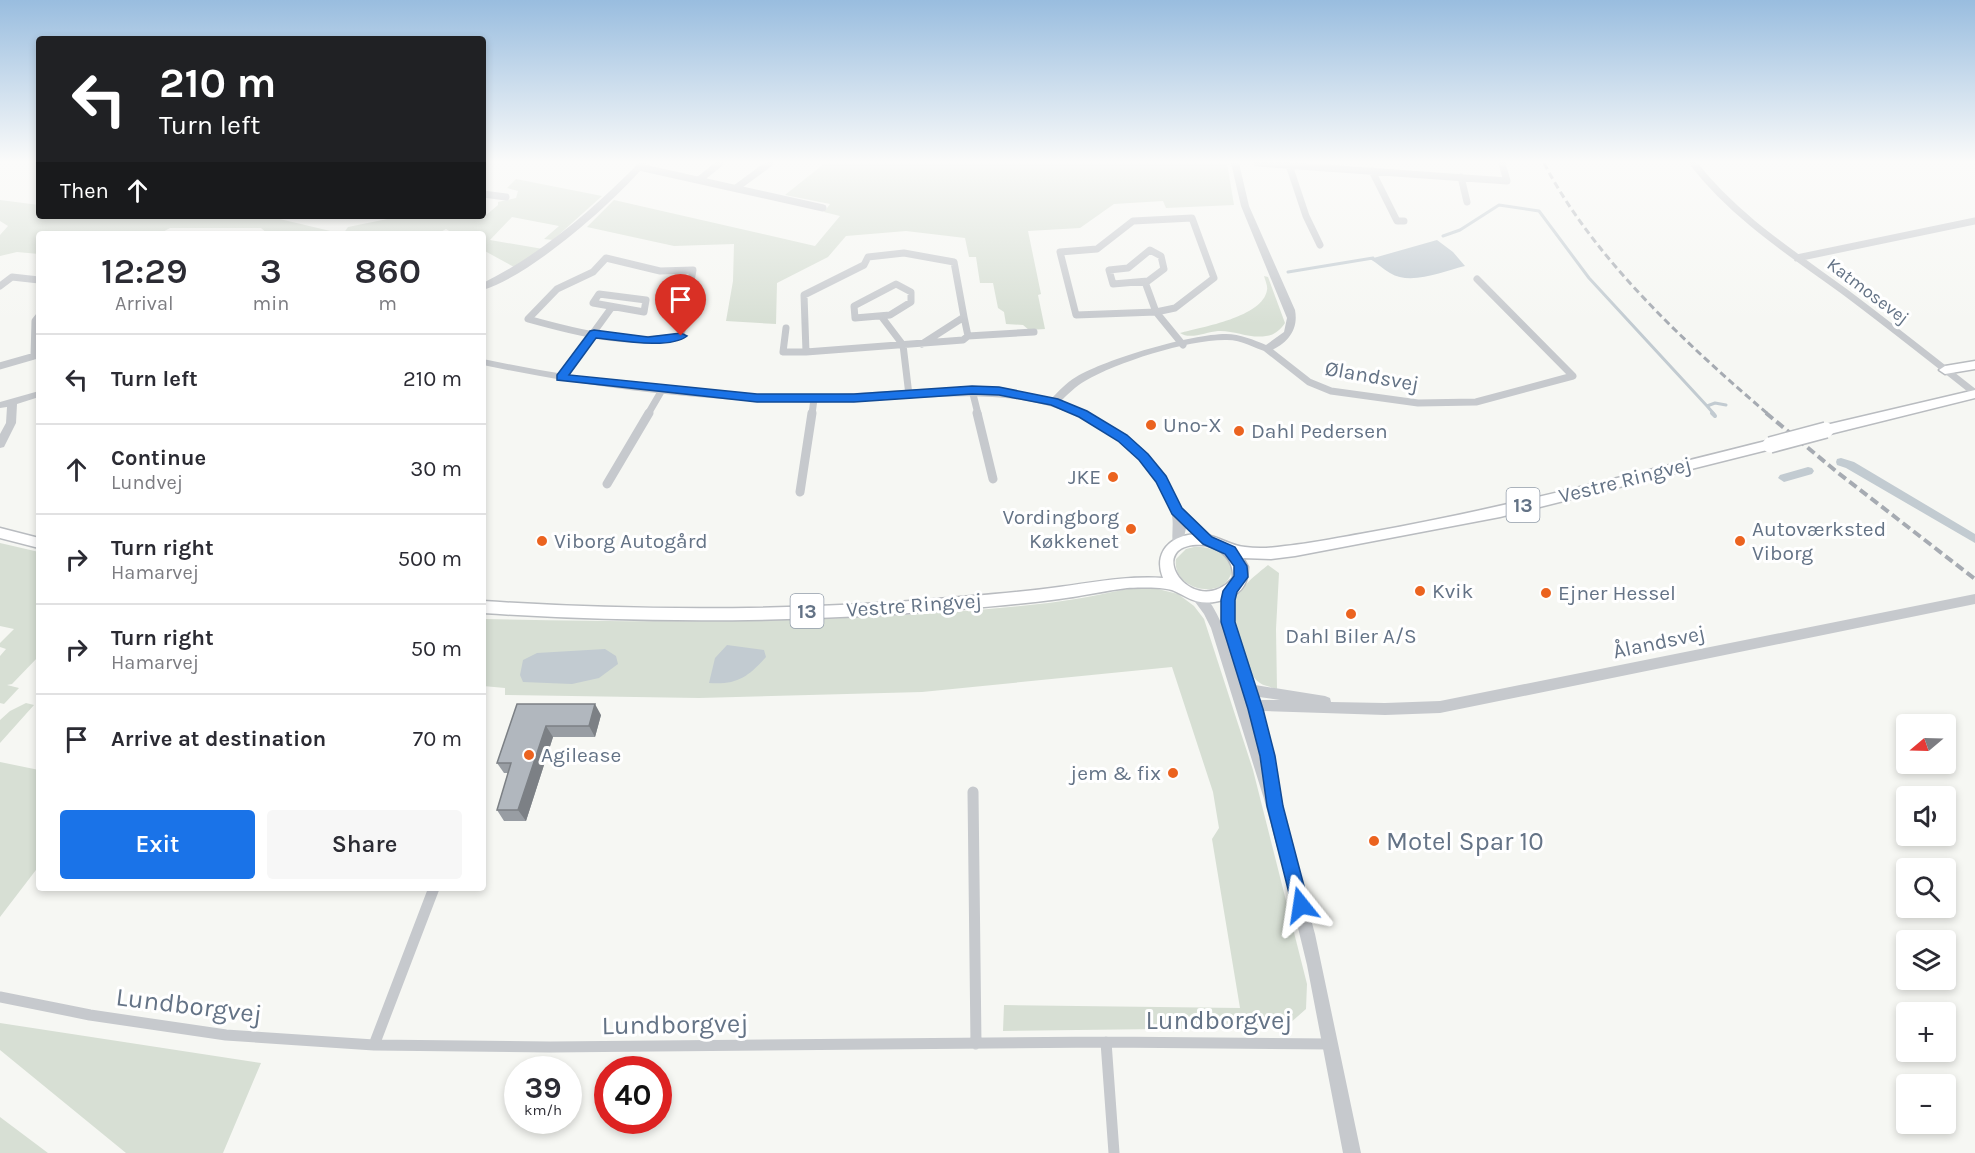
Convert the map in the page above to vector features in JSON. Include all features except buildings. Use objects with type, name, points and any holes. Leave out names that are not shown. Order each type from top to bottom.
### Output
[{"type":"main road","points":[[1945,369],[1975,365]]},
{"type":"main road","name":"Vestre Ringvej","points":[[1241,571],[1273,555],[1461,520],[1975,393]]},
{"type":"main road","points":[[0,533],[36,542]]},
{"type":"main road","points":[[1178,544],[1192,540],[1208,540]]},
{"type":"main road","name":"13","points":[[1208,540],[1230,550]]},
{"type":"main road","name":"13","points":[[1166,562],[1170,552],[1178,544]]},
{"type":"main road","points":[[1196,595],[1215,596],[1230,591],[1239,582],[1241,571],[1238,560],[1230,550]]},
{"type":"main road","name":"Vestre Ringvej","points":[[1230,550],[1273,555]]},
{"type":"main road","points":[[1166,562],[1167,574],[1175,585]]},
{"type":"main road","name":"Vestre Ringvej","points":[[1129,582],[1166,562]]},
{"type":"main road","name":"Vestre Ringvej","points":[[486,607],[560,612],[707,614],[896,608],[1048,594],[1129,582],[1175,585]]},
{"type":"main road","name":"13","points":[[1175,585],[1196,595]]},
{"type":"street","points":[[486,286],[516,271],[554,246],[585,217]]},
{"type":"street","points":[[1250,217],[1293,321],[1290,332],[1267,349]]},
{"type":"street","points":[[1306,217],[1320,245]]},
{"type":"street","points":[[1395,217],[1397,221],[1404,221]]},
{"type":"street","name":"Katmosevej","points":[[1743,217],[1975,393]]},
{"type":"street","points":[[1192,218],[1214,278],[1175,308],[1156,312],[1076,315],[1060,252],[1097,249],[1133,222],[1192,218]]},
{"type":"street","points":[[1797,258],[1975,221]]},
{"type":"street","points":[[1150,250],[1161,256],[1164,269],[1145,282],[1113,284],[1109,270],[1128,268],[1150,250]]},
{"type":"street","points":[[806,352],[804,295],[864,265],[868,257],[904,254],[954,262],[968,336]]},
{"type":"street","points":[[606,258],[660,271],[693,270],[681,336],[648,341],[594,334],[528,319],[558,289],[593,272],[606,258]]},
{"type":"street","points":[[0,286],[12,277],[36,280]]},
{"type":"street","name":"Ølandsvej","points":[[1054,402],[1084,377],[1106,367],[1208,338],[1227,337],[1247,340],[1267,349],[1309,382],[1331,391],[1418,403],[1476,402],[1573,375],[1477,279]]},
{"type":"street","points":[[1145,282],[1156,312],[1183,345]]},
{"type":"street","points":[[896,284],[911,292],[911,302],[890,315],[881,316],[855,318],[854,306],[896,284]]},
{"type":"street","points":[[599,294],[646,300],[644,312],[612,307],[593,303],[599,294]]},
{"type":"street","points":[[561,378],[612,307]]},
{"type":"street","points":[[881,316],[903,345],[909,395]]},
{"type":"street","points":[[922,344],[964,317]]},
{"type":"street","points":[[36,320],[36,338]]},
{"type":"street","points":[[786,328],[783,352],[922,344],[963,340],[968,336],[1034,332]]},
{"type":"street","points":[[0,366],[36,356]]},
{"type":"street","points":[[486,363],[561,378],[757,398],[814,399],[972,390],[1024,394],[1054,402],[1083,414],[1122,438],[1143,457],[1161,479],[1177,511],[1180,527],[1178,544]]},
{"type":"street","points":[[607,484],[662,390]]},
{"type":"street","points":[[972,390],[993,479]]},
{"type":"street","points":[[0,405],[36,395]]},
{"type":"street","points":[[800,492],[814,399]]},
{"type":"street","points":[[0,444],[11,423],[12,402]]},
{"type":"street","points":[[1177,511],[1208,540]]},
{"type":"street","points":[[1230,591],[1228,622],[1244,692],[1301,905],[1352,1153]]},
{"type":"street","points":[[1196,595],[1209,611],[1244,692]]},
{"type":"street","name":"Ålandsvej","points":[[1244,692],[1350,707],[1385,709],[1440,707],[1975,600]]},
{"type":"street","name":"Ålandsvej","points":[[1248,707],[1321,709],[1350,707]]},
{"type":"street","points":[[973,792],[976,1044]]},
{"type":"street","points":[[374,1045],[433,891]]},
{"type":"street","name":"Lundborgvej","points":[[0,997],[90,1015],[226,1035],[374,1045],[550,1047],[1106,1042],[1331,1044]]},
{"type":"street","points":[[1106,1042],[1114,1153]]},
{"type":"shaded area","points":[[0,217],[36,217],[36,219],[280,219],[330,231],[170,228],[164,231],[36,231],[36,254],[17,252],[0,256],[0,235],[8,226],[0,221]]},
{"type":"shaded area","points":[[486,217],[579,217],[553,240],[544,239],[559,226],[512,217],[490,240],[543,249],[514,267],[486,252],[486,231],[449,231],[446,229],[442,231],[345,231],[348,227],[387,219],[486,219]]},
{"type":"shaded area","points":[[597,217],[687,217],[815,246],[839,217],[1096,217],[1080,228],[1028,231],[1041,294],[1038,295],[1045,329],[1029,330],[1023,325],[1006,324],[1004,312],[998,308],[993,283],[980,283],[976,257],[969,257],[965,238],[906,231],[846,236],[828,257],[777,283],[776,324],[726,321],[733,281],[734,244],[674,246],[587,227]]},
{"type":"shaded area","points":[[1437,240],[1453,252],[1465,266],[1427,276],[1407,278],[1390,273],[1370,259]]},
{"type":"shaded area","points":[[1264,276],[1268,277],[1285,323],[1277,332],[1260,337],[1224,331],[1193,336],[1180,333],[1216,324],[1244,314],[1255,307],[1263,299],[1267,290]]},
{"type":"shaded area","points":[[0,543],[36,551],[36,659],[12,684],[7,685],[19,688],[4,704],[0,703],[0,656],[6,649],[0,647],[0,643],[14,629],[0,626]]},
{"type":"shaded area","points":[[1194,547],[1218,551],[1230,564],[1232,570],[1228,580],[1211,589],[1190,585],[1182,579],[1177,570],[1176,559],[1186,549]]},
{"type":"shaded area","points":[[1268,565],[1279,573],[1276,629],[1277,689],[1260,683],[1248,668],[1239,645],[1232,609],[1238,592]]},
{"type":"shaded area","points":[[1133,588],[1154,588],[1178,594],[1194,606],[1204,619],[1253,770],[1307,984],[1306,1009],[1289,1024],[1241,1028],[1003,1031],[1004,1005],[1240,1008],[1212,839],[1219,828],[1213,792],[1172,667],[922,692],[699,698],[505,695],[505,688],[486,686],[486,619],[692,621],[831,619],[970,611],[1086,597]]},
{"type":"shaded area","points":[[727,645],[764,650],[766,657],[747,675],[735,681],[709,683],[715,658]]},
{"type":"shaded area","points":[[605,649],[616,656],[618,664],[599,678],[572,684],[523,682],[520,675],[523,660],[537,653]]},
{"type":"shaded area","points":[[26,703],[34,705],[0,743],[0,720],[10,711]]},
{"type":"shaded area","points":[[0,762],[36,769],[36,870],[0,917]]},
{"type":"shaded area","points":[[0,1023],[261,1063],[223,1153],[126,1153],[0,1050]]},
{"type":"shaded area","points":[[0,1117],[48,1153],[0,1153]]},
{"type":"waterway","points":[[1443,236],[1460,230],[1481,217]]},
{"type":"waterway","points":[[1543,217],[1589,278],[1707,406]]},
{"type":"waterway","points":[[1288,272],[1373,258]]},
{"type":"waterway","points":[[1707,406],[1715,403],[1726,405]]},
{"type":"waterway","points":[[1707,406],[1714,414]]},
{"type":"waterway","points":[[1712,413],[1715,416]]},
{"type":"waterway","points":[[1841,462],[1850,465],[1975,539]]},
{"type":"waterway","points":[[1784,478],[1808,471]]},
{"type":"railway","points":[[1577,217],[1615,266],[1674,329],[1768,414]]},
{"type":"railway","points":[[1766,413],[1837,472],[1975,579]]},
{"type":"place","name":"Uno-X","points":[[1151,425]]},
{"type":"place","name":"Dahl Pedersen","points":[[1239,431]]},
{"type":"place","name":"JKE","points":[[1113,477]]},
{"type":"place","name":"Vordingborg Køkkenet","points":[[1131,529]]},
{"type":"place","name":"Viborg Autogård","points":[[542,541]]},
{"type":"place","name":"Autoværksted Viborg","points":[[1740,541]]},
{"type":"place","name":"Kvik","points":[[1420,591]]},
{"type":"place","name":"Ejner Hessel","points":[[1546,593]]},
{"type":"place","name":"Dahl Biler A/S","points":[[1351,614]]},
{"type":"place","name":"Agilease","points":[[529,755]]},
{"type":"place","name":"jem & fix","points":[[1173,773]]},
{"type":"place","name":"Motel Spar 10","points":[[1374,841]]},
{"type":"route","points":[[681,336],[669,340],[648,341],[594,334],[561,378],[757,398],[854,398],[972,390],[1024,394],[1054,402],[1102,424],[1143,457],[1161,479],[1177,511],[1208,540],[1230,550],[1238,560],[1241,577],[1230,591],[1228,622],[1255,709],[1267,756],[1275,806],[1301,905]]}]
